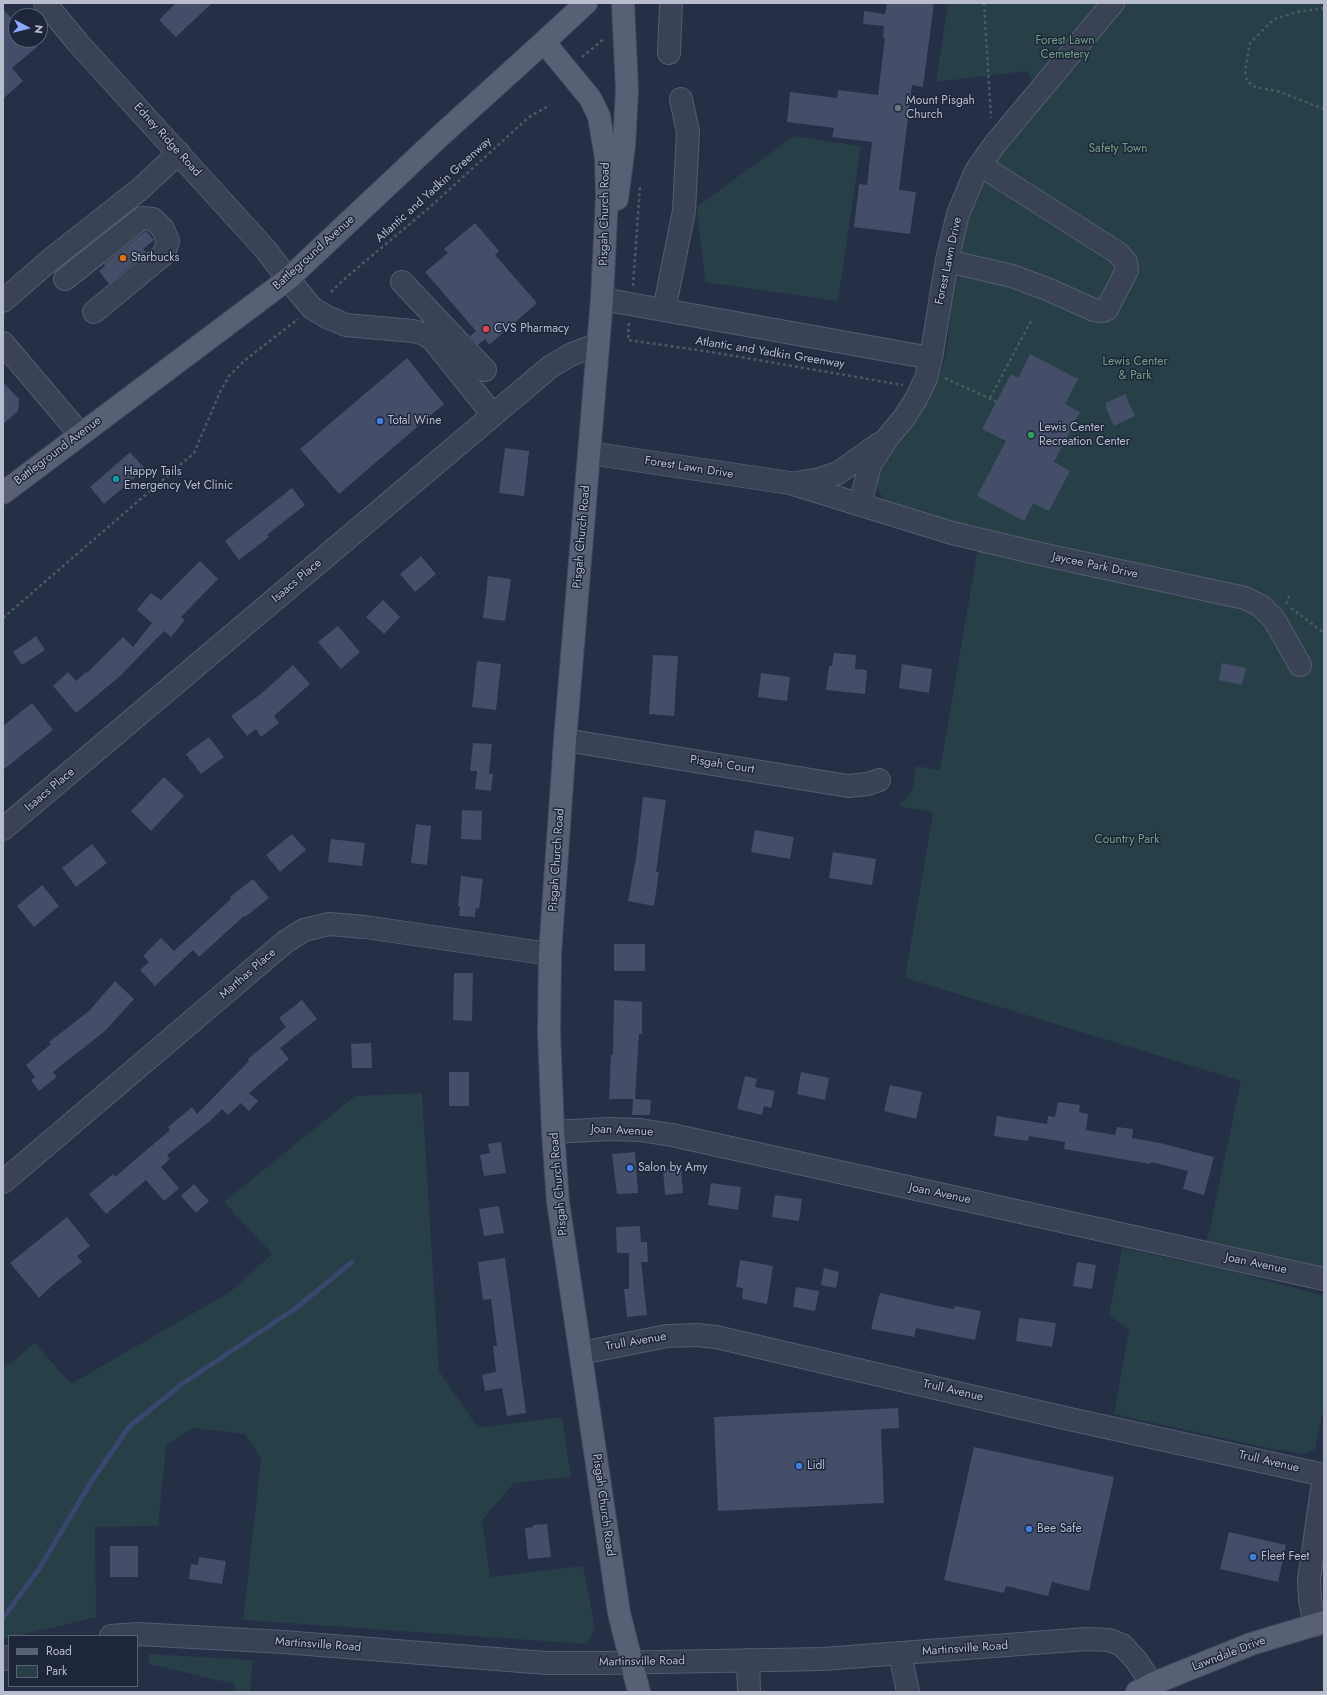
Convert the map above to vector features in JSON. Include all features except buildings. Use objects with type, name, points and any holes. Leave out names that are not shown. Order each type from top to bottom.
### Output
[{"type":"main road","name":"Battleground Avenue","points":[[3,494],[80,434],[288,279],[438,137],[586,3]]},
{"type":"main road","points":[[602,291],[622,169],[624,146],[627,90],[623,3]]},
{"type":"main road","name":"Pisgah Church Road","points":[[544,42],[587,94],[599,116],[605,151],[607,184],[602,291],[565,740],[550,954],[550,1033],[553,1132],[558,1202],[619,1613],[639,1692]]},
{"type":"main road","name":"Lawndale Drive","points":[[1145,1688],[1251,1644],[1319,1623]]},
{"type":"street","name":"Edney Ridge Road","points":[[45,3],[79,44],[266,250],[312,308],[346,326],[413,331],[428,337],[493,415]]},
{"type":"street","points":[[669,53],[671,3]]},
{"type":"street","name":"Forest Lawn Drive","points":[[589,453],[790,483],[860,504],[870,465],[888,437],[904,418],[916,399],[930,364],[947,261],[958,214],[976,171],[1000,138],[1113,3]]},
{"type":"street","points":[[664,310],[684,211],[688,132],[681,99]]},
{"type":"street","points":[[3,301],[49,261],[139,190],[179,154]]},
{"type":"street","points":[[947,261],[1012,276],[1047,289],[1094,310],[1103,311],[1108,309],[1126,270],[1126,262],[1118,253],[980,165]]},
{"type":"street","points":[[65,279],[142,218],[153,219],[163,229],[168,241],[164,254],[94,312]]},
{"type":"street","points":[[402,282],[485,370]]},
{"type":"street","points":[[602,291],[664,310],[930,364]]},
{"type":"street","points":[[3,343],[80,434]]},
{"type":"street","name":"Isaacs Place","points":[[3,829],[550,367],[570,355],[598,344]]},
{"type":"street","name":"Forest Lawn Drive","points":[[790,483],[820,479],[838,473],[888,437]]},
{"type":"street","name":"Jaycee Park Drive","points":[[860,504],[960,535],[1036,554],[1245,598],[1261,606],[1274,619],[1300,665]]},
{"type":"street","name":"Pisgah Court","points":[[565,740],[848,786],[868,784],[879,780]]},
{"type":"street","name":"Marthas Place","points":[[3,1182],[285,942],[304,930],[329,924],[365,927],[550,954]]},
{"type":"street","name":"Joan Avenue","points":[[553,1132],[609,1129],[640,1130],[672,1135],[1324,1279]]},
{"type":"street","name":"Trull Avenue","points":[[581,1353],[667,1336],[697,1335],[716,1337],[1065,1418],[1324,1475]]},
{"type":"street","points":[[1319,1623],[1310,1600],[1309,1580],[1324,1475]]},
{"type":"street","name":"Martinsville Road","points":[[124,1635],[138,1634],[283,1642],[546,1663],[632,1663],[823,1659],[1086,1639],[1109,1640],[1122,1645],[1136,1660],[1145,1688]]},
{"type":"street","points":[[900,1654],[908,1692]]},
{"type":"street","points":[[748,1660],[749,1692]]},
{"type":"path","points":[[984,3],[992,125]]},
{"type":"path","points":[[1324,8],[1297,12],[1274,19],[1250,43],[1245,72],[1246,81],[1255,87],[1277,91],[1324,109]]},
{"type":"path","points":[[582,57],[609,34]]},
{"type":"path","name":"Atlantic and Yadkin Greenway","points":[[332,292],[342,281],[430,207],[529,116],[550,105]]},
{"type":"path","points":[[3,618],[194,453],[220,392],[229,376],[244,361],[298,319]]},
{"type":"path","points":[[990,398],[1031,321]]},
{"type":"path","name":"Atlantic and Yadkin Greenway","points":[[628,340],[711,352],[908,386]]},
{"type":"path","points":[[930,364],[996,402]]},
{"type":"path","points":[[1290,594],[1286,604],[1324,633]]},
{"type":"green space","points":[[948,3],[1324,3],[1324,1267],[1207,1241],[1241,1081],[905,978],[933,812],[898,806],[909,796],[914,783],[915,766],[940,770],[981,530],[901,508],[884,499],[878,490],[877,479],[884,465],[937,383],[946,355],[954,285],[962,239],[984,181],[1008,144],[1044,94],[1026,71],[936,82]]},
{"type":"green space","points":[[793,136],[861,146],[838,301],[705,282],[697,207]]},
{"type":"green space","points":[[422,1093],[439,1371],[478,1428],[562,1417],[571,1477],[514,1483],[482,1520],[490,1577],[583,1566],[595,1628],[587,1644],[243,1620],[261,1459],[245,1434],[192,1428],[166,1446],[158,1526],[95,1527],[96,1617],[21,1635],[8,1635],[8,1638],[3,1639],[3,1369],[35,1343],[71,1384],[230,1292],[272,1254],[224,1202],[355,1096]]},
{"type":"green space","points":[[1122,1248],[1236,1272],[1324,1296],[1324,1405],[1315,1449],[1303,1454],[1267,1448],[1114,1414],[1129,1330],[1109,1315]]},
{"type":"green space","points":[[149,1654],[253,1660],[250,1692],[235,1692],[235,1684],[149,1664]]},
{"type":"waterway","points":[[3,1618],[39,1569],[91,1482],[129,1427],[182,1384],[296,1308],[352,1262]]},
{"type":"place","name":"Mount Pisgah Church","points":[[898,108]]},
{"type":"place","name":"Starbucks","points":[[123,258]]},
{"type":"place","name":"CVS Pharmacy","points":[[486,329]]},
{"type":"place","name":"Total Wine","points":[[380,421]]},
{"type":"place","name":"Lewis Center Recreation Center","points":[[1031,435]]},
{"type":"place","name":"Happy Tails Emergency Vet Clinic","points":[[116,479]]},
{"type":"place","name":"Salon by Amy","points":[[630,1168]]},
{"type":"place","name":"Lidl","points":[[799,1466]]},
{"type":"place","name":"Bee Safe","points":[[1029,1529]]},
{"type":"place","name":"Fleet Feet","points":[[1253,1557]]},
{"type":"park label","name":"Forest Lawn Cemetery","points":[[1065,48]]},
{"type":"park label","name":"Safety Town","points":[[1118,149]]},
{"type":"park label","name":"Lewis Center & Park","points":[[1135,369]]},
{"type":"park label","name":"Country Park","points":[[1127,840]]}]
